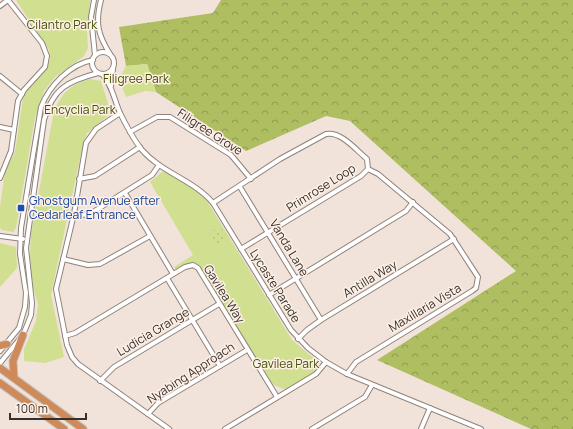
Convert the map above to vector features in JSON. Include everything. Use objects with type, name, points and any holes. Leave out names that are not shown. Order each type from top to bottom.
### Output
[{"type":"highway","points":[[14,378],[13,361],[23,335]]},
{"type":"highway","points":[[0,368],[84,429]]},
{"type":"highway","points":[[0,383],[64,429]]},
{"type":"street","points":[[0,6],[8,0],[34,32],[46,52],[45,66],[18,101],[11,151],[0,178]]},
{"type":"street","points":[[94,0],[91,17],[94,57],[93,67],[100,74]]},
{"type":"street","points":[[0,363],[23,335],[32,310],[26,266],[26,240],[47,109],[53,97],[62,86],[75,79],[109,73],[113,67],[111,56],[99,33],[98,21],[101,0]]},
{"type":"street","points":[[0,351],[3,345],[19,328],[25,307],[26,293],[20,254],[21,228],[38,117],[45,97],[58,80],[85,61],[102,52],[111,56]]},
{"type":"street","name":"Lycaste Parade","points":[[111,88],[113,67]]},
{"type":"street","name":"Lycaste Parade","points":[[100,74],[111,88],[120,113],[140,147],[159,165],[201,190],[213,203],[269,295],[298,339],[326,362],[347,374],[481,429]]},
{"type":"street","points":[[0,76],[22,94]]},
{"type":"street","points":[[120,113],[92,133],[86,143],[74,214],[56,296],[65,336],[72,357],[78,364],[100,381],[169,429]]},
{"type":"street","name":"Filigree Grove","points":[[130,132],[157,117],[170,117],[231,155],[251,179]]},
{"type":"street","points":[[0,127],[14,130]]},
{"type":"street","name":"Primrose Loop","points":[[213,203],[240,187],[304,144],[331,132],[338,135],[367,159],[368,169],[361,176],[241,249]]},
{"type":"street","points":[[79,179],[95,176],[140,147]]},
{"type":"street","points":[[74,214],[88,215],[152,175],[159,165]]},
{"type":"street","name":"Maxillaria Vista","points":[[347,374],[356,362],[476,288],[478,277],[454,239],[413,202],[378,174],[368,169]]},
{"type":"street","name":"Vanda Lane","points":[[240,187],[321,320]]},
{"type":"street","points":[[125,193],[173,274]]},
{"type":"street","points":[[269,295],[406,211],[413,202]]},
{"type":"street","points":[[0,236],[26,240]]},
{"type":"street","points":[[63,259],[88,265],[100,264],[150,236]]},
{"type":"street","name":"Antilla Way","points":[[298,339],[307,330],[321,320],[454,239]]},
{"type":"street","name":"Gavilea Way","points":[[65,336],[75,333],[173,274],[193,265],[198,268],[277,397]]},
{"type":"street","points":[[167,278],[220,366]]},
{"type":"street","name":"Ludicia Grange","points":[[100,381],[114,367],[219,304]]},
{"type":"street","name":"Nyabing Approach","points":[[148,414],[158,403],[247,350]]},
{"type":"street","points":[[225,429],[316,374],[326,362]]},
{"type":"street","points":[[312,429],[365,397],[372,385]]},
{"type":"street","points":[[421,429],[430,408]]},
{"type":"green space","name":"Cilantro Park","points":[[16,0],[90,0],[87,30],[88,48],[84,56],[55,77],[44,91],[35,118],[16,228],[13,232],[2,230],[0,228],[0,207],[5,171],[15,152],[23,98],[28,89],[46,69],[50,60],[49,50]]},
{"type":"green space","points":[[221,0],[573,0],[573,429],[531,429],[377,360],[516,271],[350,121],[326,116],[246,151],[156,92],[147,64],[126,66],[119,27],[213,13]]},
{"type":"green space","name":"Filigree Park","points":[[147,64],[156,92],[145,91],[126,97],[119,79],[126,66]]},
{"type":"green space","name":"Encyclia Park","points":[[90,79],[101,81],[111,113],[87,133],[83,144],[51,295],[64,357],[45,363],[24,361],[24,349],[36,321],[38,304],[32,284],[30,256],[31,234],[54,111],[68,90],[77,84]]},
{"type":"green space","name":"Gavilea Park","points":[[166,171],[204,196],[292,340],[317,361],[315,371],[311,375],[286,390],[272,384],[198,265],[189,263],[176,270],[174,267],[193,255],[150,182],[162,172]]},
{"type":"green space","points":[[218,229],[225,234],[226,237],[221,244],[218,245],[211,240],[210,237],[215,230]]},
{"type":"green space","points":[[0,243],[16,247],[17,268],[0,287]]},
{"type":"place","name":"Ghostgum Avenue after Cedarleaf Entrance","points":[[21,208]]}]
